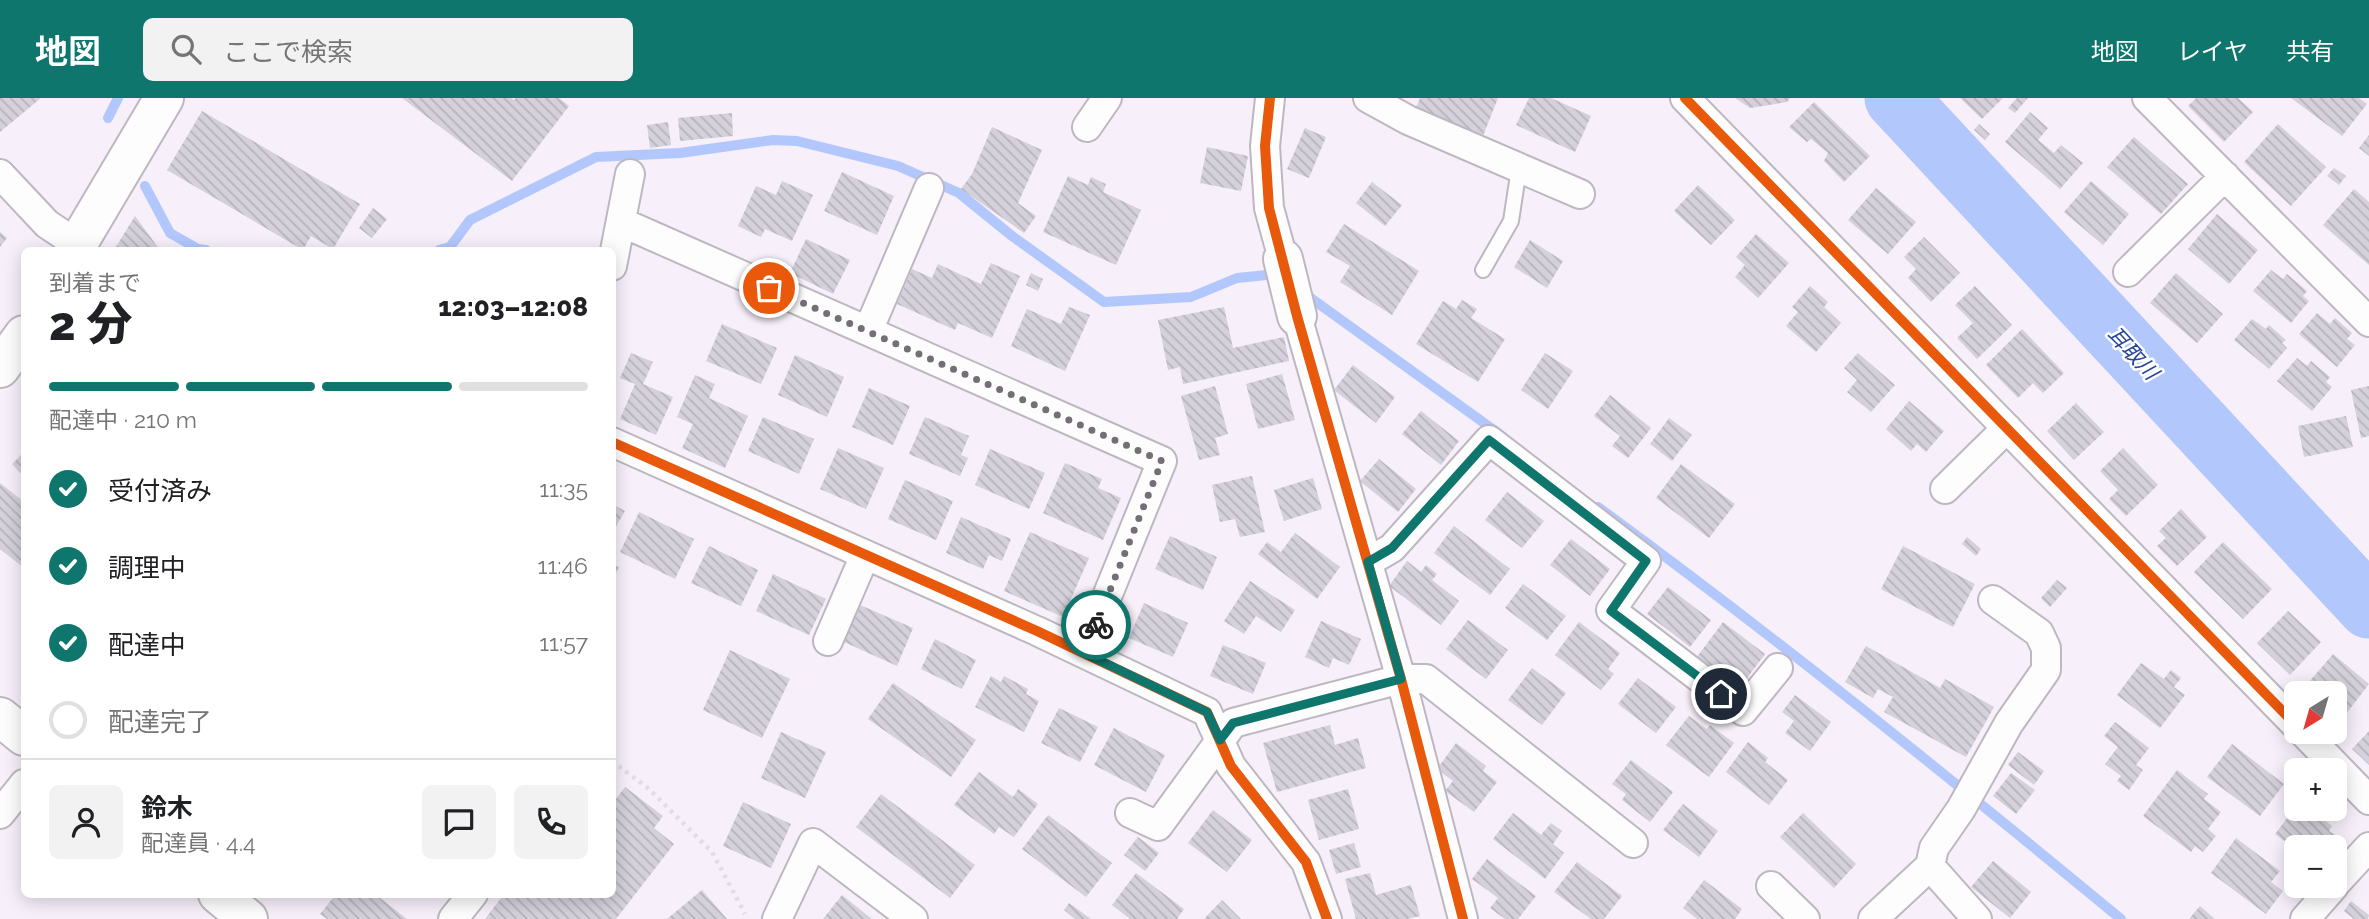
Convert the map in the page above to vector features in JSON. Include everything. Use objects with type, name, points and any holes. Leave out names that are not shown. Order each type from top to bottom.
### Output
[{"type":"street","points":[[0,174],[47,224],[76,247],[164,98]]},
{"type":"street","points":[[1087,127],[1107,98]]},
{"type":"street","points":[[1270,98],[1265,146],[1269,208],[1297,316],[1401,679],[1463,919]]},
{"type":"street","points":[[1368,98],[1408,120],[1580,194]]},
{"type":"street","points":[[1685,98],[2284,713]]},
{"type":"street","points":[[2147,98],[2369,322]]},
{"type":"street","points":[[616,247],[630,174]]},
{"type":"street","points":[[2128,272],[2225,176]]},
{"type":"street","points":[[868,331],[929,188]]},
{"type":"street","points":[[621,222],[1162,461],[1084,653]]},
{"type":"street","points":[[0,368],[21,339]]},
{"type":"street","points":[[1945,489],[2007,428]]},
{"type":"street","points":[[1368,562],[1392,548],[1489,440],[1646,561],[1611,611],[1743,710],[1778,667]]},
{"type":"street","points":[[616,444],[1084,653],[1207,712],[1231,766],[1306,862],[1327,919]]},
{"type":"street","points":[[828,641],[865,555]]},
{"type":"street","points":[[1873,919],[1930,866],[1934,848],[1961,809],[2009,723],[2046,670],[2046,648],[2039,634],[1993,600]]},
{"type":"street","points":[[1130,813],[1158,826],[1233,723],[1401,679],[1426,679],[1633,843]]},
{"type":"street","points":[[0,717],[21,734]]},
{"type":"street","points":[[2315,744],[2369,800]]},
{"type":"street","points":[[0,814],[21,788]]},
{"type":"street","points":[[777,919],[813,843],[913,919]]},
{"type":"street","points":[[2347,871],[2369,847]]},
{"type":"street","points":[[1930,866],[1977,919]]},
{"type":"street","points":[[1771,886],[1805,919]]},
{"type":"street","points":[[223,898],[248,919]]},
{"type":"street","points":[[453,919],[470,898]]},
{"type":"street","points":[[2305,919],[2323,898]]},
{"type":"lane","points":[[1483,270],[1511,221],[1519,168]]},
{"type":"path","points":[[616,764],[649,789],[712,852],[748,919]]},
{"type":"building","points":[[0,98],[41,98],[0,132]]},
{"type":"building","points":[[402,98],[559,98],[569,106],[512,181]]},
{"type":"building","points":[[1420,98],[1498,98],[1483,136],[1415,110]]},
{"type":"building","points":[[1529,98],[1551,98],[1591,116],[1575,152],[1516,125]]},
{"type":"building","points":[[1735,98],[1790,98],[1787,102],[1750,108]]},
{"type":"building","points":[[1960,98],[2003,98],[1982,119]]},
{"type":"building","points":[[2017,98],[2028,98],[2015,113],[2008,108]]},
{"type":"building","points":[[2196,98],[2238,98],[2253,112],[2224,142],[2188,106]]},
{"type":"building","points":[[2291,98],[2359,98],[2367,104],[2342,136]]},
{"type":"building","points":[[1814,102],[1870,156],[1844,182],[1824,161],[1828,153],[1811,139],[1807,142],[1789,127]]},
{"type":"building","points":[[202,111],[360,204],[334,247],[311,236],[305,247],[298,247],[167,170]]},
{"type":"building","points":[[2030,112],[2048,128],[2038,140],[2054,153],[2061,145],[2083,163],[2060,189],[2005,142]]},
{"type":"building","points":[[732,113],[733,136],[680,141],[678,118]]},
{"type":"building","points":[[668,122],[671,145],[650,148],[647,125]]},
{"type":"building","points":[[1979,124],[1990,134],[1985,140],[1974,130]]},
{"type":"building","points":[[2278,124],[2326,167],[2291,206],[2244,162]]},
{"type":"building","points":[[992,127],[1042,150],[1018,203],[1036,216],[1024,233],[961,189],[972,174]]},
{"type":"building","points":[[1305,128],[1326,137],[1309,178],[1287,169]]},
{"type":"building","points":[[2369,135],[2369,156],[2359,148]]},
{"type":"building","points":[[2134,137],[2188,184],[2161,214],[2107,167]]},
{"type":"building","points":[[1207,147],[1248,156],[1241,191],[1200,183]]},
{"type":"building","points":[[2334,168],[2346,176],[2339,185],[2327,176]]},
{"type":"building","points":[[842,172],[894,196],[877,235],[824,211]]},
{"type":"building","points":[[1068,176],[1088,185],[1091,177],[1106,184],[1103,192],[1141,210],[1116,265],[1043,232]]},
{"type":"building","points":[[782,181],[813,195],[792,241],[765,229],[761,237],[738,226],[756,186],[776,195]]},
{"type":"building","points":[[2091,181],[2129,214],[2103,245],[2064,212]]},
{"type":"building","points":[[1372,182],[1402,205],[1385,226],[1356,203]]},
{"type":"building","points":[[1698,185],[1735,220],[1711,245],[1674,211]]},
{"type":"building","points":[[1876,188],[1916,222],[1888,254],[1848,220]]},
{"type":"building","points":[[2354,189],[2369,202],[2369,265],[2323,225]]},
{"type":"building","points":[[373,208],[387,219],[372,238],[359,228]]},
{"type":"building","points":[[2217,214],[2258,250],[2229,284],[2188,249]]},
{"type":"building","points":[[135,216],[158,247],[116,247]]},
{"type":"building","points":[[1344,224],[1419,271],[1392,315],[1340,282],[1350,266],[1326,252]]},
{"type":"building","points":[[0,232],[7,238],[0,247]]},
{"type":"building","points":[[1756,234],[1789,263],[1758,298],[1735,277],[1745,265],[1736,257]]},
{"type":"building","points":[[1924,237],[1960,273],[1931,302],[1908,278],[1916,269],[1904,257]]},
{"type":"building","points":[[806,239],[850,260],[833,294],[790,273]]},
{"type":"building","points":[[1530,240],[1563,261],[1547,288],[1514,267]]},
{"type":"building","points":[[991,263],[1020,276],[992,338],[958,323],[955,330],[897,304],[912,269],[932,278],[938,264],[981,284]]},
{"type":"building","points":[[2271,270],[2283,279],[2287,274],[2307,291],[2303,296],[2309,301],[2291,323],[2253,291]]},
{"type":"building","points":[[1031,273],[1043,279],[1038,291],[1026,285]]},
{"type":"building","points":[[2176,273],[2223,314],[2197,343],[2150,303]]},
{"type":"building","points":[[1810,286],[1828,302],[1824,307],[1841,323],[1816,352],[1786,326],[1798,312],[1792,307]]},
{"type":"building","points":[[1975,286],[2012,325],[1977,359],[1957,338],[1973,323],[1955,305]]},
{"type":"building","points":[[1462,300],[1477,309],[1471,318],[1505,339],[1478,382],[1416,344],[1443,301],[1456,309]]},
{"type":"building","points":[[1069,307],[1090,315],[1065,371],[1011,346],[1027,309],[1061,324]]},
{"type":"building","points":[[1224,307],[1233,348],[1284,337],[1289,361],[1183,384],[1180,367],[1168,370],[1158,320]]},
{"type":"building","points":[[2317,313],[2330,324],[2335,318],[2352,333],[2347,339],[2355,345],[2337,367],[2299,334]]},
{"type":"building","points":[[2252,319],[2266,329],[2269,325],[2286,340],[2282,343],[2287,348],[2269,369],[2234,340]]},
{"type":"building","points":[[722,324],[777,348],[761,384],[706,361]]},
{"type":"building","points":[[2022,329],[2064,373],[2043,393],[2033,383],[2018,398],[1986,365]]},
{"type":"building","points":[[631,353],[653,362],[643,384],[673,397],[656,435],[620,419],[635,384],[620,378]]},
{"type":"building","points":[[1545,353],[1573,371],[1548,409],[1521,390]]},
{"type":"building","points":[[1858,353],[1895,385],[1871,412],[1847,392],[1857,380],[1844,368]]},
{"type":"building","points":[[795,355],[844,377],[827,417],[778,395]]},
{"type":"building","points":[[2297,358],[2307,366],[2311,361],[2330,377],[2326,382],[2332,387],[2312,411],[2277,381]]},
{"type":"building","points":[[1353,365],[1395,397],[1376,423],[1334,390]]},
{"type":"building","points":[[1282,374],[1295,420],[1258,429],[1246,384]]},
{"type":"building","points":[[695,375],[715,384],[709,398],[748,416],[725,468],[682,448],[693,424],[677,417]]},
{"type":"building","points":[[1215,386],[1228,434],[1215,438],[1220,455],[1199,460],[1181,396]]},
{"type":"building","points":[[2369,386],[2369,436],[2361,438],[2351,390]]},
{"type":"building","points":[[869,388],[910,406],[893,445],[852,427]]},
{"type":"building","points":[[1610,395],[1651,428],[1628,458],[1612,446],[1620,436],[1594,416]]},
{"type":"building","points":[[1909,401],[1944,431],[1926,452],[1917,444],[1911,451],[1886,429]]},
{"type":"building","points":[[2076,403],[2104,432],[2074,460],[2047,431]]},
{"type":"building","points":[[1421,411],[1459,441],[1441,465],[1402,434]]},
{"type":"building","points":[[2346,416],[2353,447],[2304,457],[2298,426]]},
{"type":"building","points":[[763,417],[814,439],[799,474],[748,451]]},
{"type":"building","points":[[925,417],[969,436],[961,455],[968,458],[960,476],[909,454]]},
{"type":"building","points":[[1669,418],[1692,435],[1672,461],[1650,444]]},
{"type":"building","points":[[838,448],[884,468],[866,509],[820,489]]},
{"type":"building","points":[[2123,448],[2158,485],[2126,516],[2109,499],[2118,490],[2100,471]]},
{"type":"building","points":[[990,449],[1045,473],[1029,509],[975,485]]},
{"type":"building","points":[[21,455],[21,474],[12,464]]},
{"type":"building","points":[[1379,459],[1416,489],[1398,512],[1360,481]]},
{"type":"building","points":[[1065,463],[1102,479],[1098,488],[1121,498],[1103,540],[1043,513]]},
{"type":"building","points":[[1681,464],[1735,504],[1709,538],[1656,498]]},
{"type":"building","points":[[1252,476],[1265,532],[1240,537],[1235,519],[1220,522],[1212,485]]},
{"type":"building","points":[[1313,478],[1322,509],[1284,521],[1274,490]]},
{"type":"building","points":[[905,480],[953,501],[936,540],[888,519]]},
{"type":"building","points":[[0,483],[21,500],[21,566],[0,549]]},
{"type":"building","points":[[1507,492],[1544,521],[1522,548],[1485,520]]},
{"type":"building","points":[[616,506],[625,511],[616,526]]},
{"type":"building","points":[[2181,509],[2207,537],[2177,566],[2157,546],[2166,538],[2159,531]]},
{"type":"building","points":[[639,512],[694,539],[675,579],[620,552]]},
{"type":"building","points":[[961,517],[1011,539],[1002,561],[989,555],[983,569],[946,553]]},
{"type":"building","points":[[1454,526],[1510,569],[1490,595],[1434,553]]},
{"type":"building","points":[[1030,532],[1089,558],[1063,617],[1004,591]]},
{"type":"building","points":[[1295,533],[1340,567],[1317,599],[1258,554],[1267,542],[1281,552]]},
{"type":"building","points":[[1170,536],[1217,557],[1203,590],[1155,569]]},
{"type":"building","points":[[1967,537],[1981,549],[1976,556],[1962,544]]},
{"type":"building","points":[[1571,539],[1610,569],[1590,596],[1550,565]]},
{"type":"building","points":[[2223,542],[2272,589],[2243,619],[2194,572]]},
{"type":"building","points":[[709,546],[758,570],[741,606],[691,583]]},
{"type":"building","points":[[1903,546],[1975,584],[1953,627],[1881,589]]},
{"type":"building","points":[[1407,561],[1421,572],[1426,565],[1437,574],[1432,580],[1459,601],[1441,625],[1389,586]]},
{"type":"building","points":[[773,574],[826,599],[809,635],[756,611]]},
{"type":"building","points":[[2057,580],[2067,588],[2050,607],[2041,598]]},
{"type":"building","points":[[1250,581],[1295,610],[1281,632],[1256,616],[1244,634],[1224,621]]},
{"type":"building","points":[[1523,584],[1566,616],[1547,640],[1505,608]]},
{"type":"building","points":[[1668,587],[1711,620],[1690,647],[1647,614]]},
{"type":"building","points":[[1144,603],[1188,623],[1173,657],[1129,638]]},
{"type":"building","points":[[860,605],[913,628],[897,666],[844,642]]},
{"type":"building","points":[[2288,611],[2321,642],[2290,675],[2257,643]]},
{"type":"building","points":[[1468,620],[1508,650],[1486,679],[1446,649]]},
{"type":"building","points":[[1321,621],[1361,639],[1349,665],[1333,658],[1329,668],[1305,657]]},
{"type":"building","points":[[1579,622],[1620,653],[1608,669],[1614,674],[1601,690],[1555,655]]},
{"type":"building","points":[[1723,622],[1765,654],[1739,689],[1697,657]]},
{"type":"building","points":[[935,639],[976,660],[962,689],[921,669]]},
{"type":"building","points":[[1223,645],[1266,663],[1253,694],[1210,676]]},
{"type":"building","points":[[1866,646],[1940,688],[1945,679],[1994,707],[1966,757],[1884,712],[1893,697],[1878,689],[1873,698],[1845,682]]},
{"type":"building","points":[[730,650],[790,679],[762,738],[703,710]]},
{"type":"building","points":[[2333,654],[2369,684],[2347,713],[2347,681],[2310,681]]},
{"type":"building","points":[[2141,663],[2164,679],[2171,670],[2181,678],[2174,687],[2185,695],[2160,728],[2117,695]]},
{"type":"building","points":[[1532,668],[1566,693],[1542,725],[1508,700]]},
{"type":"building","points":[[991,676],[1001,682],[1004,676],[1028,689],[1026,694],[1039,701],[1024,732],[975,707]]},
{"type":"building","points":[[1638,678],[1676,707],[1656,733],[1618,704]]},
{"type":"building","points":[[893,683],[976,740],[951,777],[868,719]]},
{"type":"building","points":[[1795,695],[1831,722],[1810,751],[1785,733],[1794,721],[1782,712]]},
{"type":"building","points":[[1059,708],[1098,727],[1080,762],[1041,743]]},
{"type":"building","points":[[1689,716],[1707,729],[1710,725],[1734,743],[1709,777],[1666,745]]},
{"type":"building","points":[[2115,722],[2149,748],[2136,765],[2143,770],[2129,790],[2117,781],[2121,776],[2105,764],[2118,747],[2104,736]]},
{"type":"building","points":[[1330,725],[1335,745],[1358,738],[1366,768],[1277,792],[1263,743]]},
{"type":"building","points":[[1114,728],[1165,755],[1146,792],[1094,765]]},
{"type":"building","points":[[2369,731],[2369,765],[2352,749]]},
{"type":"building","points":[[781,732],[826,752],[805,798],[761,778]]},
{"type":"building","points":[[1748,742],[1768,758],[1765,762],[1788,780],[1769,805],[1726,772]]},
{"type":"building","points":[[1456,743],[1486,766],[1483,771],[1497,782],[1474,812],[1445,791],[1453,781],[1437,769]]},
{"type":"building","points":[[2232,744],[2284,784],[2260,816],[2207,777]]},
{"type":"building","points":[[2018,752],[2044,771],[2034,785],[2008,765]]},
{"type":"building","points":[[1631,760],[1673,792],[1650,822],[1622,800],[1626,794],[1612,784]]},
{"type":"building","points":[[2177,770],[2208,794],[2204,799],[2221,812],[2208,829],[2216,836],[2203,852],[2195,846],[2191,852],[2143,816]]},
{"type":"building","points":[[979,772],[1013,797],[1018,789],[1038,804],[1014,837],[999,827],[994,834],[954,805]]},
{"type":"building","points":[[2011,773],[2035,790],[2016,814],[1993,796]]},
{"type":"building","points":[[625,787],[663,816],[654,828],[674,844],[616,919],[485,919],[501,898],[616,898],[616,799]]},
{"type":"building","points":[[1348,789],[1359,829],[1319,840],[1308,800]]},
{"type":"building","points":[[881,794],[975,865],[950,898],[856,827]]},
{"type":"building","points":[[743,802],[791,824],[771,868],[723,846]]},
{"type":"building","points":[[1683,804],[1718,831],[1699,857],[1663,830]]},
{"type":"building","points":[[1213,810],[1252,840],[1227,872],[1188,843]]},
{"type":"building","points":[[1513,813],[1541,835],[1551,823],[1562,831],[1553,844],[1564,853],[1545,879],[1493,839]]},
{"type":"building","points":[[1803,813],[1856,864],[1834,888],[1780,837]]},
{"type":"building","points":[[1048,815],[1112,863],[1086,897],[1022,849]]},
{"type":"building","points":[[2285,821],[2326,821],[2332,826],[2329,831],[2335,835],[2284,835],[2284,841],[2275,834]]},
{"type":"building","points":[[1138,837],[1159,853],[1145,871],[1124,855]]},
{"type":"building","points":[[2236,838],[2280,871],[2271,882],[2283,891],[2266,914],[2211,873]]},
{"type":"building","points":[[1354,843],[1361,867],[1336,874],[1329,850]]},
{"type":"building","points":[[1487,859],[1536,896],[1518,919],[1505,919],[1490,908],[1498,898],[1472,879]]},
{"type":"building","points":[[1993,861],[2031,892],[2010,918],[1971,887]]},
{"type":"building","points":[[1577,862],[1622,896],[1604,919],[1591,919],[1554,892]]},
{"type":"building","points":[[1136,873],[1184,909],[1177,919],[1130,919],[1112,905]]},
{"type":"building","points":[[1370,873],[1376,895],[1411,885],[1420,916],[1407,919],[1356,919],[1345,879]]},
{"type":"building","points":[[1704,880],[1742,909],[1735,919],[1697,919],[1683,908]]},
{"type":"building","points":[[702,890],[727,919],[667,919]]},
{"type":"building","points":[[842,895],[872,919],[823,919]]},
{"type":"building","points":[[333,898],[380,898],[407,919],[327,919],[320,914]]},
{"type":"building","points":[[1222,900],[1241,919],[1204,919]]},
{"type":"building","points":[[2351,901],[2369,915],[2368,919],[2354,919],[2344,911]]},
{"type":"building","points":[[1069,903],[1091,919],[1075,919],[1064,910]]},
{"type":"building","points":[[2200,906],[2215,919],[2189,919]]},
{"type":"waterway","points":[[108,118],[118,98]]},
{"type":"waterway","name":"耳取川","points":[[1896,98],[2369,607]]},
{"type":"waterway","points":[[450,247],[470,220],[596,157],[680,153],[773,140],[797,141],[898,166],[959,193],[1012,236],[1104,302],[1191,297],[1237,278],[1276,274],[1279,276]]},
{"type":"waterway","points":[[145,186],[170,233],[194,247]]},
{"type":"waterway","points":[[1301,291],[1498,433]]},
{"type":"waterway","points":[[1598,507],[1862,709],[2121,919]]},
{"type":"cycle path","points":[[1270,98],[1265,146],[1269,208],[1297,316],[1401,679],[1463,919]]},
{"type":"cycle path","points":[[1685,98],[2284,713]]},
{"type":"cycle path","points":[[616,444],[1037,631],[1207,712],[1231,766],[1306,862],[1327,919]]},
{"type":"way so far","points":[[769,288],[1162,461],[1096,625]]},
{"type":"route","points":[[1096,625],[1084,653],[1207,712],[1220,740],[1233,723],[1401,679],[1368,562],[1392,548],[1489,440],[1646,561],[1611,611],[1721,694]]}]
